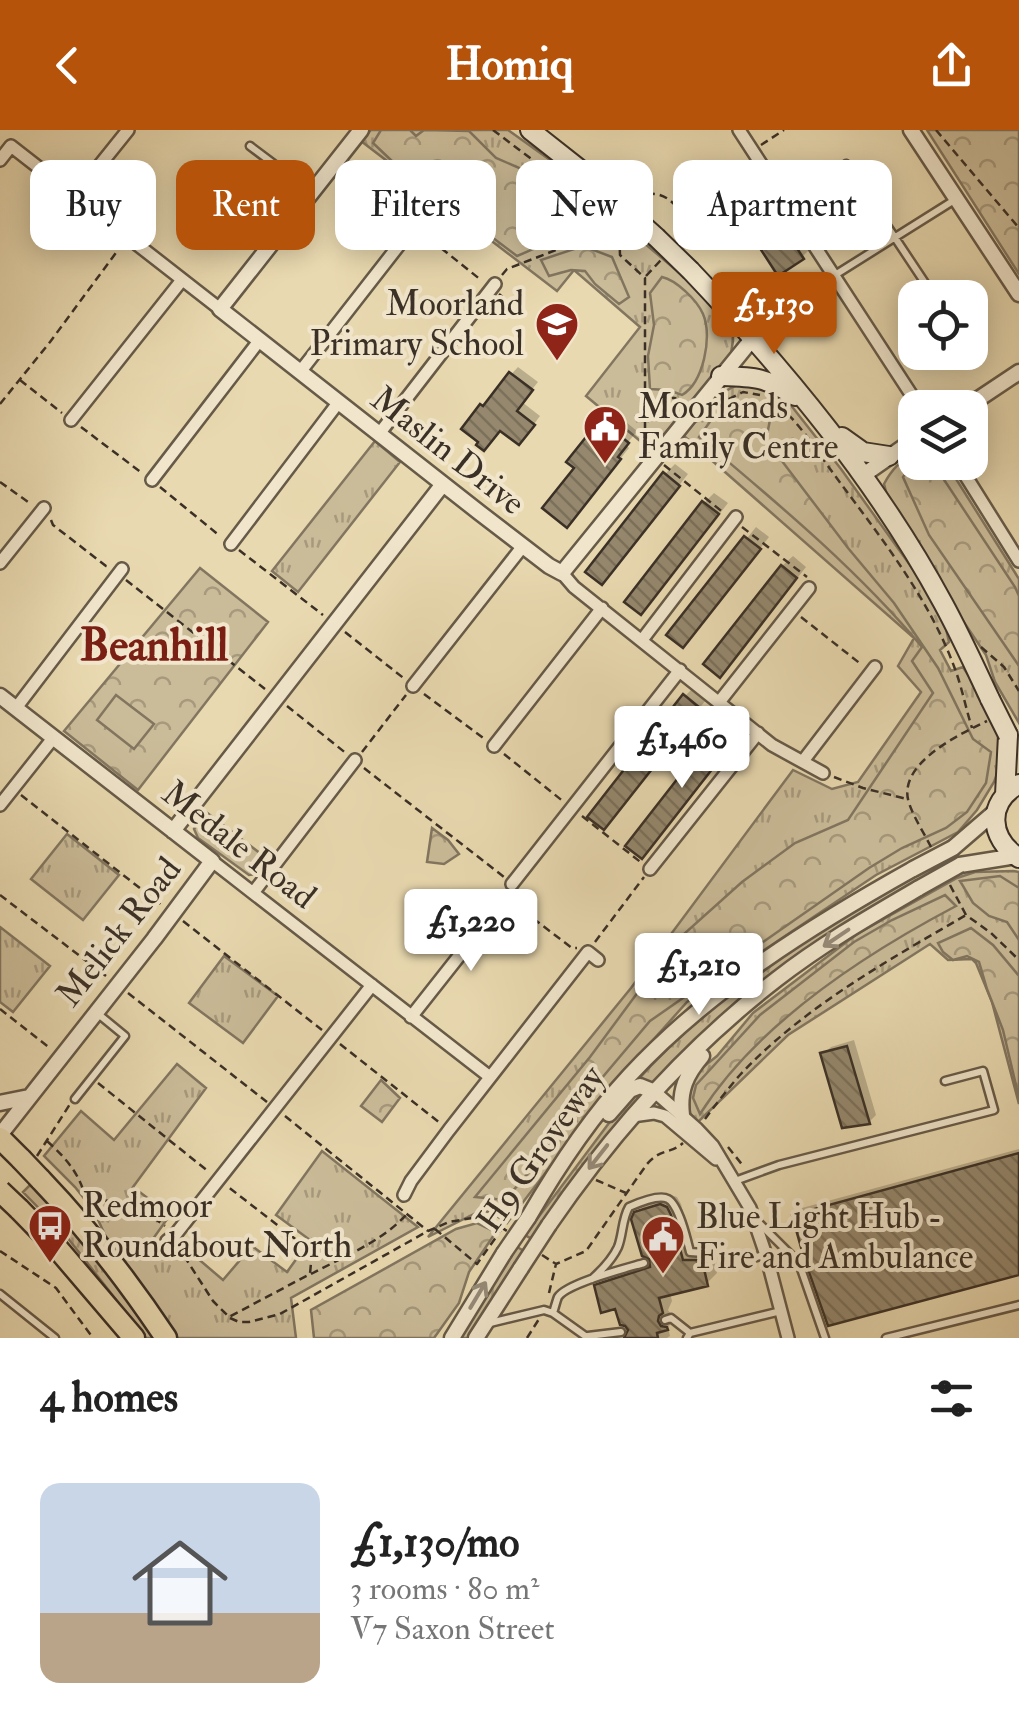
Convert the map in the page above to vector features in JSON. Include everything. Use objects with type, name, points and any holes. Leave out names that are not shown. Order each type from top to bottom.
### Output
[{"type":"highway","points":[[0,1136],[29,1158],[40,1179],[127,1280],[166,1338]]},
{"type":"highway","points":[[0,1191],[58,1250],[134,1338]]},
{"type":"main road","points":[[530,130],[587,175],[691,271],[753,338],[862,476],[943,603],[1014,742],[1007,797],[996,824],[998,837],[1017,857]]},
{"type":"main road","points":[[721,376],[766,380],[813,411],[857,450],[888,456]]},
{"type":"street","points":[[104,160],[128,130]]},
{"type":"street","points":[[315,187],[361,130]]},
{"type":"street","points":[[739,130],[758,160]]},
{"type":"street","points":[[910,130],[1019,294]]},
{"type":"street","name":"Maslin Drive","points":[[0,160],[11,146],[30,161]]},
{"type":"street","name":"Maslin Drive","points":[[144,250],[562,574],[772,745],[823,772]]},
{"type":"street","points":[[220,309],[266,250]]},
{"type":"street","points":[[300,372],[396,250]]},
{"type":"street","points":[[817,250],[908,390]]},
{"type":"street","points":[[71,420],[182,280]]},
{"type":"street","points":[[379,434],[494,286]]},
{"type":"street","points":[[562,574],[753,338]]},
{"type":"street","points":[[152,480],[260,341]]},
{"type":"street","points":[[988,393],[1019,372]]},
{"type":"street","points":[[231,544],[338,403]]},
{"type":"street","points":[[862,476],[898,450]]},
{"type":"street","points":[[968,480],[1019,561]]},
{"type":"street","points":[[173,831],[443,484]]},
{"type":"street","points":[[0,564],[44,508]]},
{"type":"street","points":[[642,640],[736,518]]},
{"type":"street","points":[[413,686],[523,546]]},
{"type":"street","points":[[16,708],[122,569]]},
{"type":"street","points":[[720,702],[809,588]]},
{"type":"street","points":[[494,746],[602,608]]},
{"type":"street","points":[[512,884],[680,670]]},
{"type":"street","points":[[804,761],[874,670]]},
{"type":"street","name":"Medale Road","points":[[0,696],[490,1078]]},
{"type":"street","points":[[650,869],[758,733]]},
{"type":"street","points":[[0,805],[54,737]]},
{"type":"street","points":[[253,894],[355,760]]},
{"type":"street","name":"H9 Groveway","points":[[452,1338],[548,1183],[629,1076],[696,1013],[761,962],[858,900],[954,848],[1007,797]]},
{"type":"street","name":"H9 Groveway","points":[[476,1338],[548,1225],[632,1116],[749,1003],[841,934],[919,888],[960,866],[1017,857]]},
{"type":"street","name":"Melick Road","points":[[0,1136],[212,861]]},
{"type":"street","points":[[411,1018],[482,927],[491,906]]},
{"type":"street","points":[[400,1199],[449,1130],[589,953]]},
{"type":"street","points":[[171,1238],[372,986]]},
{"type":"street","points":[[682,1116],[680,1098],[684,1082],[749,1003]]},
{"type":"street","points":[[581,1136],[598,1126],[630,1090],[640,1086],[655,1092],[682,1116],[693,1133]]},
{"type":"street","points":[[0,1104],[30,1097]]},
{"type":"street","points":[[632,1116],[660,1114],[713,1146],[756,1220],[788,1338]]},
{"type":"street","points":[[0,1182],[19,1209]]},
{"type":"lane","points":[[250,146],[269,160]]},
{"type":"lane","points":[[834,276],[956,199]]},
{"type":"lane","points":[[892,233],[923,280]]},
{"type":"lane","points":[[75,1099],[125,1036],[96,1012]]},
{"type":"lane","points":[[735,1181],[780,1165],[994,1110],[983,1071],[945,1081]]},
{"type":"lane","points":[[592,1279],[617,1249],[629,1207],[653,1200],[669,1200],[677,1210],[690,1252],[717,1250],[732,1264],[766,1256],[799,1263]]},
{"type":"lane","points":[[756,1220],[799,1263],[825,1338]]},
{"type":"lane","points":[[553,1313],[557,1298],[564,1291],[644,1263]]},
{"type":"lane","points":[[0,1294],[55,1338]]},
{"type":"lane","points":[[886,1338],[1019,1305]]},
{"type":"lane","points":[[485,1324],[544,1310],[586,1338],[621,1332]]},
{"type":"lane","points":[[665,1320],[671,1318],[688,1336],[781,1311]]},
{"type":"path","points":[[493,130],[533,160]]},
{"type":"path","points":[[743,160],[784,130]]},
{"type":"path","points":[[936,130],[1019,228]]},
{"type":"path","points":[[0,404],[118,250]]},
{"type":"path","points":[[449,250],[525,316]]},
{"type":"path","points":[[494,286],[508,268],[556,250]]},
{"type":"path","points":[[620,250],[620,256],[645,278]]},
{"type":"path","points":[[657,456],[645,430],[645,278],[668,253]]},
{"type":"path","points":[[711,410],[719,402],[743,392],[764,396],[778,405],[876,530],[930,614],[955,668],[972,728],[930,752],[910,779],[906,799],[932,849]]},
{"type":"path","points":[[646,397],[675,398],[692,410]]},
{"type":"path","points":[[0,482],[28,504],[44,508],[53,525],[106,566],[122,569],[127,582],[512,884],[505,897],[572,948],[589,953],[650,869]]},
{"type":"path","points":[[792,610],[874,670]]},
{"type":"path","points":[[977,644],[1004,667],[1019,691]]},
{"type":"path","points":[[355,760],[413,686]]},
{"type":"path","points":[[823,772],[906,799]]},
{"type":"path","points":[[13,789],[449,1130]]},
{"type":"path","points":[[949,882],[966,915],[1019,960]]},
{"type":"path","points":[[0,894],[275,1108],[400,1199],[408,1213],[428,1231]]},
{"type":"path","points":[[556,1264],[586,1251],[656,1153],[679,1147],[740,1075],[794,1026],[878,967],[966,915]]},
{"type":"path","points":[[0,1009],[61,1056]]},
{"type":"path","points":[[93,1080],[312,1252],[310,1274]]},
{"type":"path","points":[[29,1158],[47,1141],[75,1099]]},
{"type":"path","points":[[47,1141],[81,1179],[86,1200],[102,1199],[130,1207],[160,1222],[201,1284],[229,1318],[239,1322],[262,1320],[297,1306],[434,1228],[482,1216],[516,1237]]},
{"type":"path","points":[[596,1180],[627,1193]]},
{"type":"path","points":[[229,1318],[371,1242],[408,1213]]},
{"type":"path","points":[[434,1228],[478,1264],[502,1228]]},
{"type":"path","points":[[0,1251],[56,1288],[93,1338]]},
{"type":"path","points":[[543,1255],[556,1264]]},
{"type":"path","points":[[548,1302],[556,1264]]},
{"type":"path","points":[[526,1338],[538,1322]]},
{"type":"green space","points":[[371,130],[508,130],[550,160],[516,160],[516,250],[652,250],[733,328],[731,353],[651,450],[586,396],[640,327],[574,270],[557,291],[496,244],[496,160],[386,160],[361,141]]},
{"type":"green space","points":[[381,130],[410,130],[416,136],[424,130],[469,131],[496,158],[516,167],[516,250],[530,250],[517,256],[496,240],[496,160],[391,160],[373,143]]},
{"type":"green space","points":[[927,130],[1019,130],[1019,274]]},
{"type":"green space","points":[[571,250],[594,250],[612,257],[629,297],[619,304],[585,271],[549,276],[541,260]]},
{"type":"green space","points":[[662,277],[691,297],[706,324],[701,370],[682,395],[650,389],[648,356],[654,325],[650,293]]},
{"type":"green space","points":[[750,382],[786,399],[925,586],[944,620],[949,642],[940,650],[951,671],[963,667],[1000,738],[1000,766],[994,782],[958,832],[876,875],[687,1002],[612,1086],[507,1223],[491,1212],[480,1211],[428,1237],[631,988],[793,770],[832,789],[858,782],[921,692],[898,666],[914,638],[684,436],[720,395]]},
{"type":"green space","points":[[738,408],[772,410],[766,440],[894,603],[938,668],[973,739],[991,752],[986,783],[967,812],[946,828],[869,868],[650,1021],[505,1200],[475,1197],[590,1057],[675,942],[742,882],[795,843],[848,820],[933,693],[912,661],[922,647],[897,618],[815,537],[699,437],[714,416]]},
{"type":"green space","points":[[375,441],[400,462],[298,592],[272,571]]},
{"type":"green space","points":[[897,466],[898,480],[957,480],[1019,579],[1019,723],[995,682],[986,655],[888,499],[884,484]]},
{"type":"green space","points":[[904,480],[944,480],[1015,587],[1019,596],[1019,666],[929,535]]},
{"type":"green space","points":[[200,568],[268,622],[138,790],[64,731]]},
{"type":"green space","points":[[116,695],[154,724],[134,749],[97,720]]},
{"type":"green space","points":[[206,812],[269,860],[258,874],[249,875],[198,838],[194,829]]},
{"type":"green space","points":[[432,828],[459,854],[444,864],[427,862]]},
{"type":"green space","points":[[67,834],[119,875],[83,920],[31,879]]},
{"type":"green space","points":[[933,867],[936,872],[888,899],[653,1085],[634,1084],[700,1019],[774,962]]},
{"type":"green space","points":[[975,872],[1019,872],[1019,1104],[992,1002],[976,963],[972,959],[948,960],[930,944],[788,1035],[698,1122],[690,1113],[688,1090],[698,1071],[717,1056],[753,1013],[857,934],[957,878]]},
{"type":"green space","points":[[1000,876],[1019,888],[1019,940],[1007,922],[989,916],[973,903],[960,881]]},
{"type":"green space","points":[[945,895],[956,906],[814,995],[751,1050],[700,1114],[693,1098],[696,1085],[760,1015],[854,942]]},
{"type":"green space","points":[[0,927],[50,966],[13,1012],[0,1002]]},
{"type":"green space","points":[[971,928],[993,945],[1019,976],[1019,1098],[1003,1030],[979,962],[967,956],[953,960],[938,943]]},
{"type":"green space","points":[[224,956],[278,996],[243,1043],[189,1003]]},
{"type":"green space","points":[[177,1064],[206,1088],[133,1187],[170,1215],[150,1243],[170,1259],[182,1245],[223,1280],[252,1246],[287,1272],[310,1240],[276,1215],[322,1151],[418,1227],[291,1298],[296,1338],[177,1338],[105,1235],[94,1211],[44,1156],[81,1111],[114,1140]]},
{"type":"green space","points":[[381,1080],[400,1098],[382,1122],[361,1106]]},
{"type":"green space","points":[[637,1094],[641,1098],[600,1145],[532,1239],[525,1235],[618,1111]]},
{"type":"green space","points":[[33,1182],[60,1206],[161,1338],[146,1338],[67,1237],[23,1192]]},
{"type":"green space","points":[[477,1223],[496,1232],[469,1272],[459,1303],[434,1338],[314,1338],[311,1310],[456,1229]]},
{"type":"green space","points":[[517,1247],[524,1251],[469,1338],[459,1338]]},
{"type":"building","points":[[761,250],[798,250],[804,259],[778,276]]},
{"type":"building","name":"Moorland Primary School","points":[[509,372],[533,390],[517,411],[535,425],[519,445],[500,431],[484,451],[461,429]]},
{"type":"building","points":[[604,423],[629,443],[567,528],[542,508],[574,468],[566,462],[590,432],[594,435]]},
{"type":"building","points":[[663,472],[680,486],[602,585],[585,572]]},
{"type":"building","points":[[702,501],[719,514],[641,615],[624,602]]},
{"type":"building","points":[[744,536],[761,549],[683,648],[666,635]]},
{"type":"building","points":[[781,565],[797,578],[720,678],[703,664]]},
{"type":"building","points":[[683,694],[700,708],[604,830],[587,817]]},
{"type":"building","points":[[721,723],[738,736],[642,859],[625,846]]},
{"type":"building","points":[[847,1046],[870,1124],[842,1128],[820,1053]]},
{"type":"building","points":[[1019,1153],[1019,1275],[828,1326],[792,1215]]},
{"type":"building","name":"Blue Light Hub - Fire and Ambulance","points":[[660,1204],[671,1215],[683,1260],[702,1260],[708,1286],[659,1298],[663,1313],[658,1321],[668,1330],[657,1333],[658,1338],[624,1338],[628,1330],[620,1325],[615,1309],[601,1313],[594,1285],[650,1267],[649,1259],[642,1256],[631,1219],[634,1212]]},
{"type":"place","name":"Moorland Primary School","points":[[557,362]]},
{"type":"place","name":"Moorlands Family Centre","points":[[605,465]]},
{"type":"place","name":"Redmoor Roundabout North","points":[[50,1264]]},
{"type":"place","name":"Blue Light Hub - Fire and Ambulance","points":[[663,1275]]},
{"type":"district","name":"Beanhill","points":[[154,646]]}]
